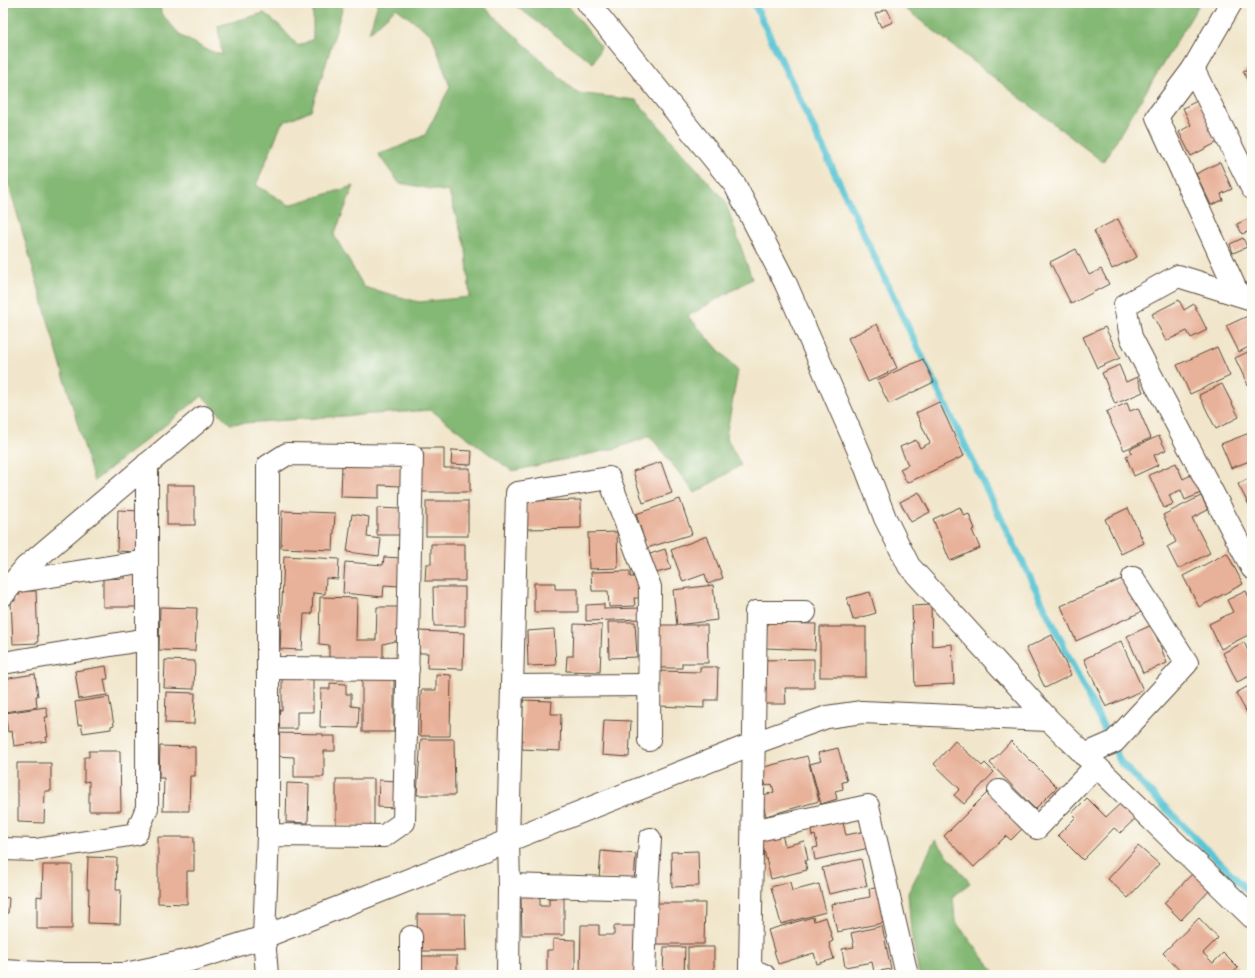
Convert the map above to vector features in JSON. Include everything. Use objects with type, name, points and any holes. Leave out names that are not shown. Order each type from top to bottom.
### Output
[{"type":"street","points":[[588,3],[735,185],[785,282],[864,463],[884,518],[909,566],[1049,720],[1252,917]]},
{"type":"street","points":[[1230,3],[1193,69],[1157,117],[1245,296]]},
{"type":"street","points":[[1193,69],[1252,188]]},
{"type":"street","points":[[1245,296],[1178,276],[1125,305],[1131,337],[1252,568]]},
{"type":"street","points":[[8,588],[25,568],[203,418]]},
{"type":"street","points":[[267,975],[264,937],[268,835],[268,466],[287,454],[412,456],[404,822],[384,836],[268,835]]},
{"type":"street","points":[[3,849],[35,850],[136,834],[147,808],[147,464]]},
{"type":"street","points":[[508,975],[508,841],[517,493],[609,478],[650,587],[649,740]]},
{"type":"street","points":[[8,588],[147,562]]},
{"type":"street","points":[[999,790],[1037,828],[1090,760],[1110,744],[1187,663],[1134,578]]},
{"type":"street","points":[[764,975],[750,969],[756,612],[806,612]]},
{"type":"street","points":[[3,663],[147,639]]},
{"type":"street","points":[[268,668],[408,669]]},
{"type":"street","points":[[512,686],[649,685]]},
{"type":"street","points":[[3,972],[125,974],[191,968],[264,937],[754,744],[827,717],[862,712],[1049,720]]},
{"type":"street","points":[[753,831],[868,806],[907,975]]},
{"type":"street","points":[[644,975],[650,839]]},
{"type":"street","points":[[509,885],[647,889]]},
{"type":"street","points":[[411,937],[411,975]]},
{"type":"green space","points":[[3,3],[160,3],[161,13],[181,36],[205,49],[222,55],[218,26],[264,13],[279,25],[298,46],[313,39],[313,4],[344,3],[311,110],[282,123],[256,185],[289,205],[354,186],[334,235],[364,287],[419,302],[470,297],[466,250],[449,192],[399,183],[378,154],[392,150],[425,135],[450,87],[432,35],[396,8],[369,33],[378,3],[480,3],[577,93],[636,100],[725,201],[752,279],[688,316],[738,371],[726,437],[741,465],[695,493],[650,436],[617,448],[512,471],[431,410],[230,424],[202,396],[94,481],[3,164]]},
{"type":"green space","points":[[512,3],[566,3],[601,47],[593,63]]},
{"type":"green space","points":[[898,3],[1200,3],[1103,162]]},
{"type":"green space","points":[[935,840],[970,883],[953,896],[955,921],[997,975],[919,975],[911,932],[908,893]]},
{"type":"building","points":[[887,9],[893,22],[881,27],[875,14]]},
{"type":"building","points":[[1252,67],[1252,90],[1243,71]]},
{"type":"building","points":[[1199,100],[1220,141],[1191,156],[1179,132],[1191,125],[1183,108]]},
{"type":"building","points":[[1220,162],[1232,189],[1221,194],[1223,200],[1211,205],[1196,174]]},
{"type":"building","points":[[1252,217],[1252,230],[1242,234],[1237,224]]},
{"type":"building","points":[[1118,219],[1137,257],[1112,269],[1094,231]]},
{"type":"building","points":[[1243,238],[1247,247],[1233,253],[1230,244]]},
{"type":"building","points":[[1076,249],[1089,275],[1101,269],[1109,284],[1071,304],[1050,262]]},
{"type":"building","points":[[1179,300],[1184,310],[1194,304],[1207,330],[1191,338],[1187,331],[1166,341],[1152,314]]},
{"type":"building","points":[[1252,314],[1252,345],[1239,352],[1226,326]]},
{"type":"building","points":[[877,324],[897,368],[868,382],[848,338]]},
{"type":"building","points":[[1105,327],[1120,358],[1097,368],[1083,337]]},
{"type":"building","points":[[1217,347],[1230,376],[1190,394],[1177,365]]},
{"type":"building","points":[[1252,350],[1252,394],[1235,358]]},
{"type":"building","points":[[923,359],[934,382],[889,404],[877,380]]},
{"type":"building","points":[[1119,365],[1126,382],[1137,377],[1143,392],[1115,404],[1102,373]]},
{"type":"building","points":[[1222,384],[1239,417],[1216,429],[1199,395]]},
{"type":"building","points":[[939,402],[964,456],[907,483],[900,469],[908,465],[900,447],[916,440],[920,448],[930,443],[916,413]]},
{"type":"building","points":[[1127,403],[1130,411],[1138,408],[1151,438],[1124,450],[1106,412]]},
{"type":"building","points":[[1252,432],[1252,460],[1231,468],[1221,444]]},
{"type":"building","points":[[1159,436],[1166,450],[1154,455],[1158,465],[1134,476],[1126,456],[1132,453],[1130,449]]},
{"type":"building","points":[[421,448],[444,448],[444,468],[470,468],[470,492],[422,492]]},
{"type":"building","points":[[452,450],[472,451],[471,465],[451,464]]},
{"type":"building","points":[[661,462],[672,493],[643,503],[633,471]]},
{"type":"building","points":[[1176,463],[1183,479],[1193,474],[1201,493],[1185,500],[1181,490],[1169,495],[1173,504],[1164,508],[1149,475]]},
{"type":"building","points":[[342,465],[401,467],[401,486],[379,485],[379,498],[341,497]]},
{"type":"building","points":[[1252,477],[1252,511],[1238,484]]},
{"type":"building","points":[[167,485],[195,485],[195,525],[167,525]]},
{"type":"building","points":[[919,492],[930,512],[911,522],[900,502]]},
{"type":"building","points":[[1201,496],[1208,510],[1192,518],[1210,553],[1178,569],[1167,547],[1176,542],[1163,515]]},
{"type":"building","points":[[680,499],[692,534],[647,548],[636,514]]},
{"type":"building","points":[[581,500],[581,528],[527,529],[526,501]]},
{"type":"building","points":[[426,501],[468,501],[468,536],[426,536]]},
{"type":"building","points":[[960,507],[964,516],[969,514],[975,529],[972,530],[980,548],[950,561],[933,519]]},
{"type":"building","points":[[377,508],[400,509],[400,535],[377,535]]},
{"type":"building","points":[[1128,508],[1144,543],[1121,554],[1105,519]]},
{"type":"building","points":[[118,510],[140,511],[139,552],[117,551]]},
{"type":"building","points":[[282,511],[335,513],[333,550],[281,548]]},
{"type":"building","points":[[352,514],[369,517],[367,537],[381,539],[379,556],[347,552]]},
{"type":"building","points":[[617,532],[618,568],[589,569],[588,533]]},
{"type":"building","points":[[707,536],[723,578],[708,584],[705,574],[683,582],[671,550]]},
{"type":"building","points":[[431,544],[465,544],[465,581],[425,581],[426,564],[431,564]]},
{"type":"building","points":[[665,549],[671,569],[656,573],[650,554]]},
{"type":"building","points":[[1227,553],[1243,584],[1199,607],[1183,576]]},
{"type":"building","points":[[284,556],[339,559],[338,579],[326,578],[325,594],[313,593],[312,614],[304,614],[302,650],[280,649]]},
{"type":"building","points":[[384,557],[401,558],[399,586],[384,585],[383,597],[343,593],[345,562],[383,565]]},
{"type":"building","points":[[630,571],[630,577],[643,577],[644,598],[634,598],[635,606],[609,607],[608,591],[592,591],[591,572]]},
{"type":"building","points":[[125,572],[139,572],[140,607],[103,607],[103,579],[125,578]]},
{"type":"building","points":[[1126,577],[1141,612],[1076,641],[1061,606]]},
{"type":"building","points":[[534,583],[555,583],[555,589],[578,589],[578,612],[534,612]]},
{"type":"building","points":[[713,585],[717,620],[677,625],[673,590]]},
{"type":"building","points":[[433,587],[465,587],[465,626],[434,626]]},
{"type":"building","points":[[19,591],[36,591],[38,643],[13,644],[11,601],[15,601],[15,595],[20,595]]},
{"type":"building","points":[[1246,591],[1252,603],[1252,633],[1221,649],[1209,624],[1233,612],[1227,600]]},
{"type":"building","points":[[870,592],[876,613],[853,620],[847,598]]},
{"type":"building","points":[[320,597],[357,598],[356,640],[376,640],[377,607],[400,607],[399,640],[383,644],[383,662],[329,661],[329,645],[319,644]]},
{"type":"building","points":[[604,604],[604,609],[642,608],[642,619],[586,621],[586,605]]},
{"type":"building","points":[[931,605],[932,646],[952,644],[954,684],[915,686],[912,606]]},
{"type":"building","points":[[160,607],[197,608],[195,651],[159,650]]},
{"type":"building","points":[[608,622],[635,622],[637,657],[609,658]]},
{"type":"building","points":[[767,623],[816,624],[815,650],[766,648]]},
{"type":"building","points":[[574,624],[602,625],[600,672],[566,671],[567,656],[573,656]]},
{"type":"building","points":[[656,625],[707,625],[708,663],[682,663],[682,668],[657,668]]},
{"type":"building","points":[[1152,625],[1167,663],[1143,673],[1127,636]]},
{"type":"building","points":[[820,627],[866,627],[866,677],[820,677]]},
{"type":"building","points":[[554,629],[556,665],[528,666],[527,631]]},
{"type":"building","points":[[419,631],[464,633],[463,669],[427,668],[428,653],[419,653]]},
{"type":"building","points":[[1052,635],[1071,675],[1045,688],[1026,648]]},
{"type":"building","points":[[1121,641],[1143,690],[1106,707],[1084,659]]},
{"type":"building","points":[[1244,642],[1248,651],[1252,649],[1252,675],[1237,682],[1223,653]]},
{"type":"building","points":[[814,659],[814,688],[785,688],[786,704],[762,704],[762,660]]},
{"type":"building","points":[[165,660],[195,661],[194,689],[164,688]]},
{"type":"building","points":[[106,666],[108,679],[104,679],[107,695],[79,699],[75,671]]},
{"type":"building","points":[[700,667],[718,667],[717,700],[704,700],[704,708],[659,706],[660,671],[700,672]]},
{"type":"building","points":[[35,674],[38,696],[36,696],[37,707],[5,712],[3,702],[3,679]]},
{"type":"building","points":[[436,674],[451,675],[450,736],[420,736],[421,690],[436,690]]},
{"type":"building","points":[[282,676],[313,677],[313,712],[297,712],[297,729],[276,729],[276,710],[282,710]]},
{"type":"building","points":[[362,677],[394,677],[394,732],[362,732]]},
{"type":"building","points":[[330,683],[346,684],[346,694],[351,694],[351,706],[359,707],[358,728],[320,727],[321,689],[330,689]]},
{"type":"building","points":[[1252,684],[1252,713],[1248,715],[1236,693]]},
{"type":"building","points":[[166,692],[195,693],[194,724],[165,723]]},
{"type":"building","points":[[109,697],[114,725],[111,726],[111,729],[83,733],[81,724],[78,725],[75,702]]},
{"type":"building","points":[[523,700],[552,701],[551,714],[561,714],[560,751],[522,749]]},
{"type":"building","points":[[46,707],[48,717],[45,717],[48,737],[46,737],[47,741],[14,746],[12,731],[8,732],[5,713]]},
{"type":"building","points":[[604,720],[631,721],[629,757],[602,755]]},
{"type":"building","points":[[275,733],[323,734],[323,736],[335,736],[335,751],[324,751],[324,777],[294,777],[294,757],[274,756]]},
{"type":"building","points":[[421,739],[454,739],[455,795],[417,795]]},
{"type":"building","points":[[955,741],[982,766],[985,763],[994,772],[964,804],[954,795],[960,789],[934,764]]},
{"type":"building","points":[[1011,741],[1057,787],[1035,809],[990,763]]},
{"type":"building","points":[[160,746],[195,747],[195,776],[190,776],[189,811],[163,811],[164,778],[159,778]]},
{"type":"building","points":[[838,748],[847,781],[842,782],[843,789],[835,791],[837,799],[821,804],[810,764],[821,761],[818,753]]},
{"type":"building","points":[[89,751],[120,751],[121,811],[89,811],[89,781],[84,782],[84,757],[89,757]]},
{"type":"building","points":[[807,756],[819,801],[766,816],[761,796],[774,792],[772,784],[766,786],[760,768]]},
{"type":"building","points":[[17,763],[51,763],[51,791],[45,791],[44,823],[18,822]]},
{"type":"building","points":[[336,779],[374,779],[374,825],[336,825]]},
{"type":"building","points":[[379,780],[399,781],[397,808],[378,807]]},
{"type":"building","points":[[287,783],[309,784],[308,823],[286,822]]},
{"type":"building","points":[[989,791],[1024,827],[1011,840],[1006,836],[974,867],[944,836]]},
{"type":"building","points":[[1087,798],[1106,817],[1121,803],[1136,818],[1120,833],[1114,828],[1083,860],[1058,835],[1076,817],[1072,813]]},
{"type":"building","points":[[842,819],[846,835],[866,831],[869,848],[815,860],[813,848],[818,847],[815,835],[812,836],[810,826]]},
{"type":"building","points":[[781,830],[785,846],[804,841],[808,860],[805,861],[807,870],[771,879],[762,842],[763,839]]},
{"type":"building","points":[[158,837],[194,837],[194,871],[187,871],[187,904],[158,903]]},
{"type":"building","points":[[1138,846],[1159,864],[1128,898],[1108,879]]},
{"type":"building","points":[[601,851],[636,854],[634,881],[599,878]]},
{"type":"building","points":[[698,851],[699,886],[672,887],[671,852]]},
{"type":"building","points":[[88,857],[117,858],[116,890],[121,890],[120,924],[88,923]]},
{"type":"building","points":[[861,859],[867,886],[829,894],[822,868]]},
{"type":"building","points":[[43,865],[72,865],[72,929],[37,929],[37,896],[42,897]]},
{"type":"building","points":[[1194,872],[1211,889],[1181,920],[1164,903]]},
{"type":"building","points":[[790,882],[792,891],[819,884],[826,912],[781,924],[771,887]]},
{"type":"building","points":[[881,887],[888,922],[837,932],[831,904],[870,897],[869,889]]},
{"type":"building","points":[[521,896],[540,896],[540,906],[549,906],[549,898],[564,898],[564,935],[522,935]]},
{"type":"building","points":[[3,897],[9,898],[8,913],[3,913]]},
{"type":"building","points":[[653,903],[705,903],[704,944],[653,944]]},
{"type":"building","points":[[417,914],[465,914],[466,951],[418,951]]},
{"type":"building","points":[[813,917],[814,921],[826,917],[833,941],[829,943],[834,959],[817,964],[814,953],[778,964],[768,930]]},
{"type":"building","points":[[1199,918],[1218,938],[1203,953],[1213,963],[1223,953],[1238,968],[1231,975],[1184,975],[1163,953]]},
{"type":"building","points":[[581,925],[599,925],[599,935],[614,935],[614,926],[639,926],[638,975],[580,975]]},
{"type":"building","points":[[882,926],[891,969],[874,972],[872,962],[845,967],[842,949],[854,947],[851,933]]},
{"type":"building","points":[[553,939],[575,940],[575,975],[547,975],[547,950],[553,950]]},
{"type":"building","points":[[664,947],[685,947],[684,975],[663,975]]},
{"type":"building","points":[[688,947],[714,947],[714,975],[688,975]]},
{"type":"building","points":[[417,956],[457,956],[457,975],[417,975]]},
{"type":"waterway","points":[[754,3],[934,382],[1121,763],[1252,895]]}]
